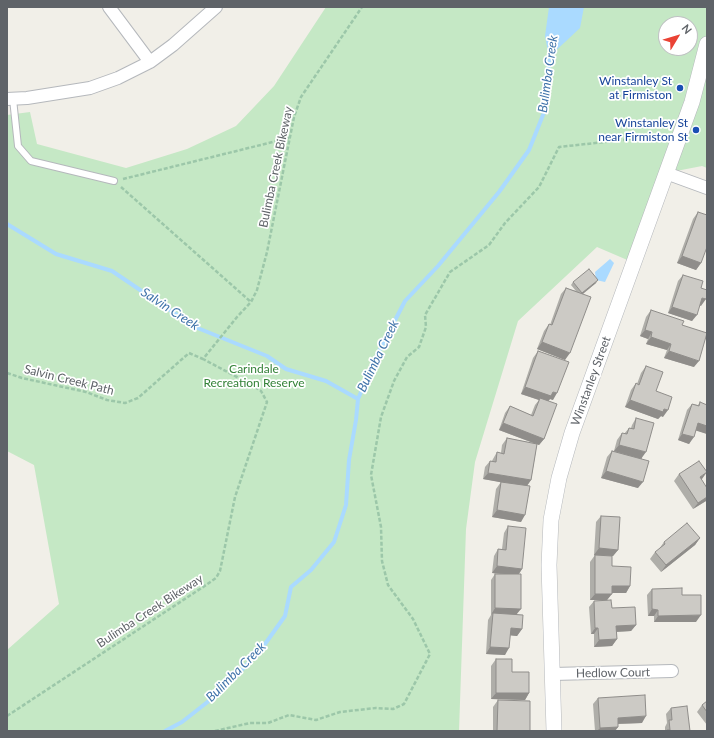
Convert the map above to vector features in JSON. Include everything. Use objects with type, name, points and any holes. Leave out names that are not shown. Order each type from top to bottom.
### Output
[{"type":"street","points":[[109,7],[150,62]]},
{"type":"street","points":[[10,99],[90,88],[118,78],[150,62],[173,45],[216,7]]},
{"type":"street","name":"Winstanley Street","points":[[554,731],[548,565],[551,520],[559,478],[572,433],[692,102],[707,44]]},
{"type":"street","points":[[666,173],[707,188]]},
{"type":"street","name":"Hedlow Court","points":[[553,674],[672,671]]},
{"type":"lane","points":[[10,99],[18,146],[31,161],[114,181]]},
{"type":"path","name":"Bulimba Creek Bikeway","points":[[7,716],[206,585],[216,578],[220,571],[234,497],[267,402],[261,391],[203,359],[251,302],[257,290],[267,252],[289,138],[301,97],[362,7]]},
{"type":"path","points":[[216,731],[250,724],[268,723],[289,716],[316,720],[340,712],[376,708],[393,709],[404,704],[430,654],[413,619],[388,585],[382,561],[381,527],[370,475],[381,418],[394,381],[407,357],[419,347],[426,327],[425,315],[450,272],[488,245],[505,223],[539,187],[559,147],[659,136]]},
{"type":"path","points":[[114,181],[289,138]]},
{"type":"path","points":[[114,181],[251,302]]},
{"type":"path","name":"Salvin Creek Path","points":[[7,372],[22,378],[86,392],[107,400],[125,403],[138,398],[189,353],[203,359]]},
{"type":"green space","name":"Carindale Recreation Reserve","points":[[326,7],[707,7],[707,168],[702,166],[666,173],[639,265],[597,247],[518,321],[475,462],[466,529],[459,731],[7,731],[7,650],[59,604],[34,465],[7,451],[7,115],[30,112],[37,144],[126,168],[187,149],[236,126],[274,86]]},
{"type":"water","name":"Bulimba Creek","points":[[549,7],[584,7],[580,28],[549,57],[545,36]]},
{"type":"water","points":[[610,259],[614,263],[605,282],[596,280],[595,272]]},
{"type":"building","points":[[698,212],[707,215],[707,247],[701,263],[682,256]]},
{"type":"building","points":[[589,269],[598,280],[582,293],[573,282]]},
{"type":"building","points":[[683,275],[703,281],[701,288],[707,290],[706,299],[702,298],[697,315],[672,307]]},
{"type":"building","points":[[566,288],[591,297],[570,353],[542,342],[549,324],[552,325]]},
{"type":"building","points":[[651,310],[684,321],[682,325],[707,333],[699,361],[669,351],[671,344],[651,337],[652,332],[645,330]]},
{"type":"building","points":[[538,351],[569,362],[557,393],[553,392],[551,396],[525,387]]},
{"type":"building","points":[[646,366],[663,372],[656,391],[672,397],[668,410],[664,409],[663,412],[630,400],[636,383],[639,385]]},
{"type":"building","points":[[540,398],[557,404],[544,439],[503,423],[510,406],[533,416]]},
{"type":"building","points":[[700,402],[707,405],[707,426],[698,423],[694,437],[682,434],[692,404],[699,406]]},
{"type":"building","points":[[636,418],[654,423],[646,452],[619,445],[622,433],[627,434],[629,428],[634,429]]},
{"type":"building","points":[[507,438],[537,444],[531,480],[488,473],[490,461],[496,462],[497,452],[504,454]]},
{"type":"building","points":[[612,451],[649,461],[643,482],[606,471]]},
{"type":"building","points":[[699,461],[707,472],[700,477],[707,488],[707,497],[698,503],[679,474]]},
{"type":"building","points":[[501,482],[530,486],[525,515],[497,510]]},
{"type":"building","points":[[601,516],[620,517],[618,550],[599,548]]},
{"type":"building","points":[[687,523],[700,538],[666,565],[655,552],[665,544],[664,542]]},
{"type":"building","points":[[508,526],[526,528],[522,569],[497,566],[498,549],[506,550]]},
{"type":"building","points":[[595,555],[612,556],[612,566],[631,567],[630,586],[612,586],[612,594],[595,594]]},
{"type":"building","points":[[495,574],[521,574],[521,609],[495,608]]},
{"type":"building","points":[[682,588],[682,595],[701,595],[701,615],[658,616],[658,610],[652,609],[652,589]]},
{"type":"building","points":[[611,600],[612,608],[635,607],[636,625],[616,626],[617,639],[599,640],[598,628],[595,628],[594,601]]},
{"type":"building","points":[[493,613],[523,615],[522,629],[511,628],[509,648],[490,647]]},
{"type":"building","points":[[496,659],[512,659],[512,672],[529,672],[529,693],[496,693]]},
{"type":"building","points":[[645,695],[646,716],[618,718],[618,727],[600,728],[598,698]]},
{"type":"building","points":[[498,700],[530,701],[530,731],[497,731]]},
{"type":"building","points":[[707,701],[707,712],[702,705]]},
{"type":"building","points":[[687,706],[690,731],[668,731],[667,730],[670,730],[669,720],[672,720],[671,708]]},
{"type":"waterway","name":"Bulimba Creek","points":[[165,731],[182,722],[219,693],[260,651],[285,616],[291,587],[311,570],[334,542],[346,505],[349,460],[358,399],[377,355],[405,301],[438,266],[499,192],[529,150],[545,110],[550,52]]},
{"type":"waterway","name":"Salvin Creek","points":[[7,224],[56,254],[112,271],[195,327],[267,356],[286,369],[326,381],[358,399]]},
{"type":"place","name":"Winstanley St at Firmiston","points":[[680,88]]},
{"type":"place","name":"Winstanley St near Firmiston St","points":[[696,130]]}]
